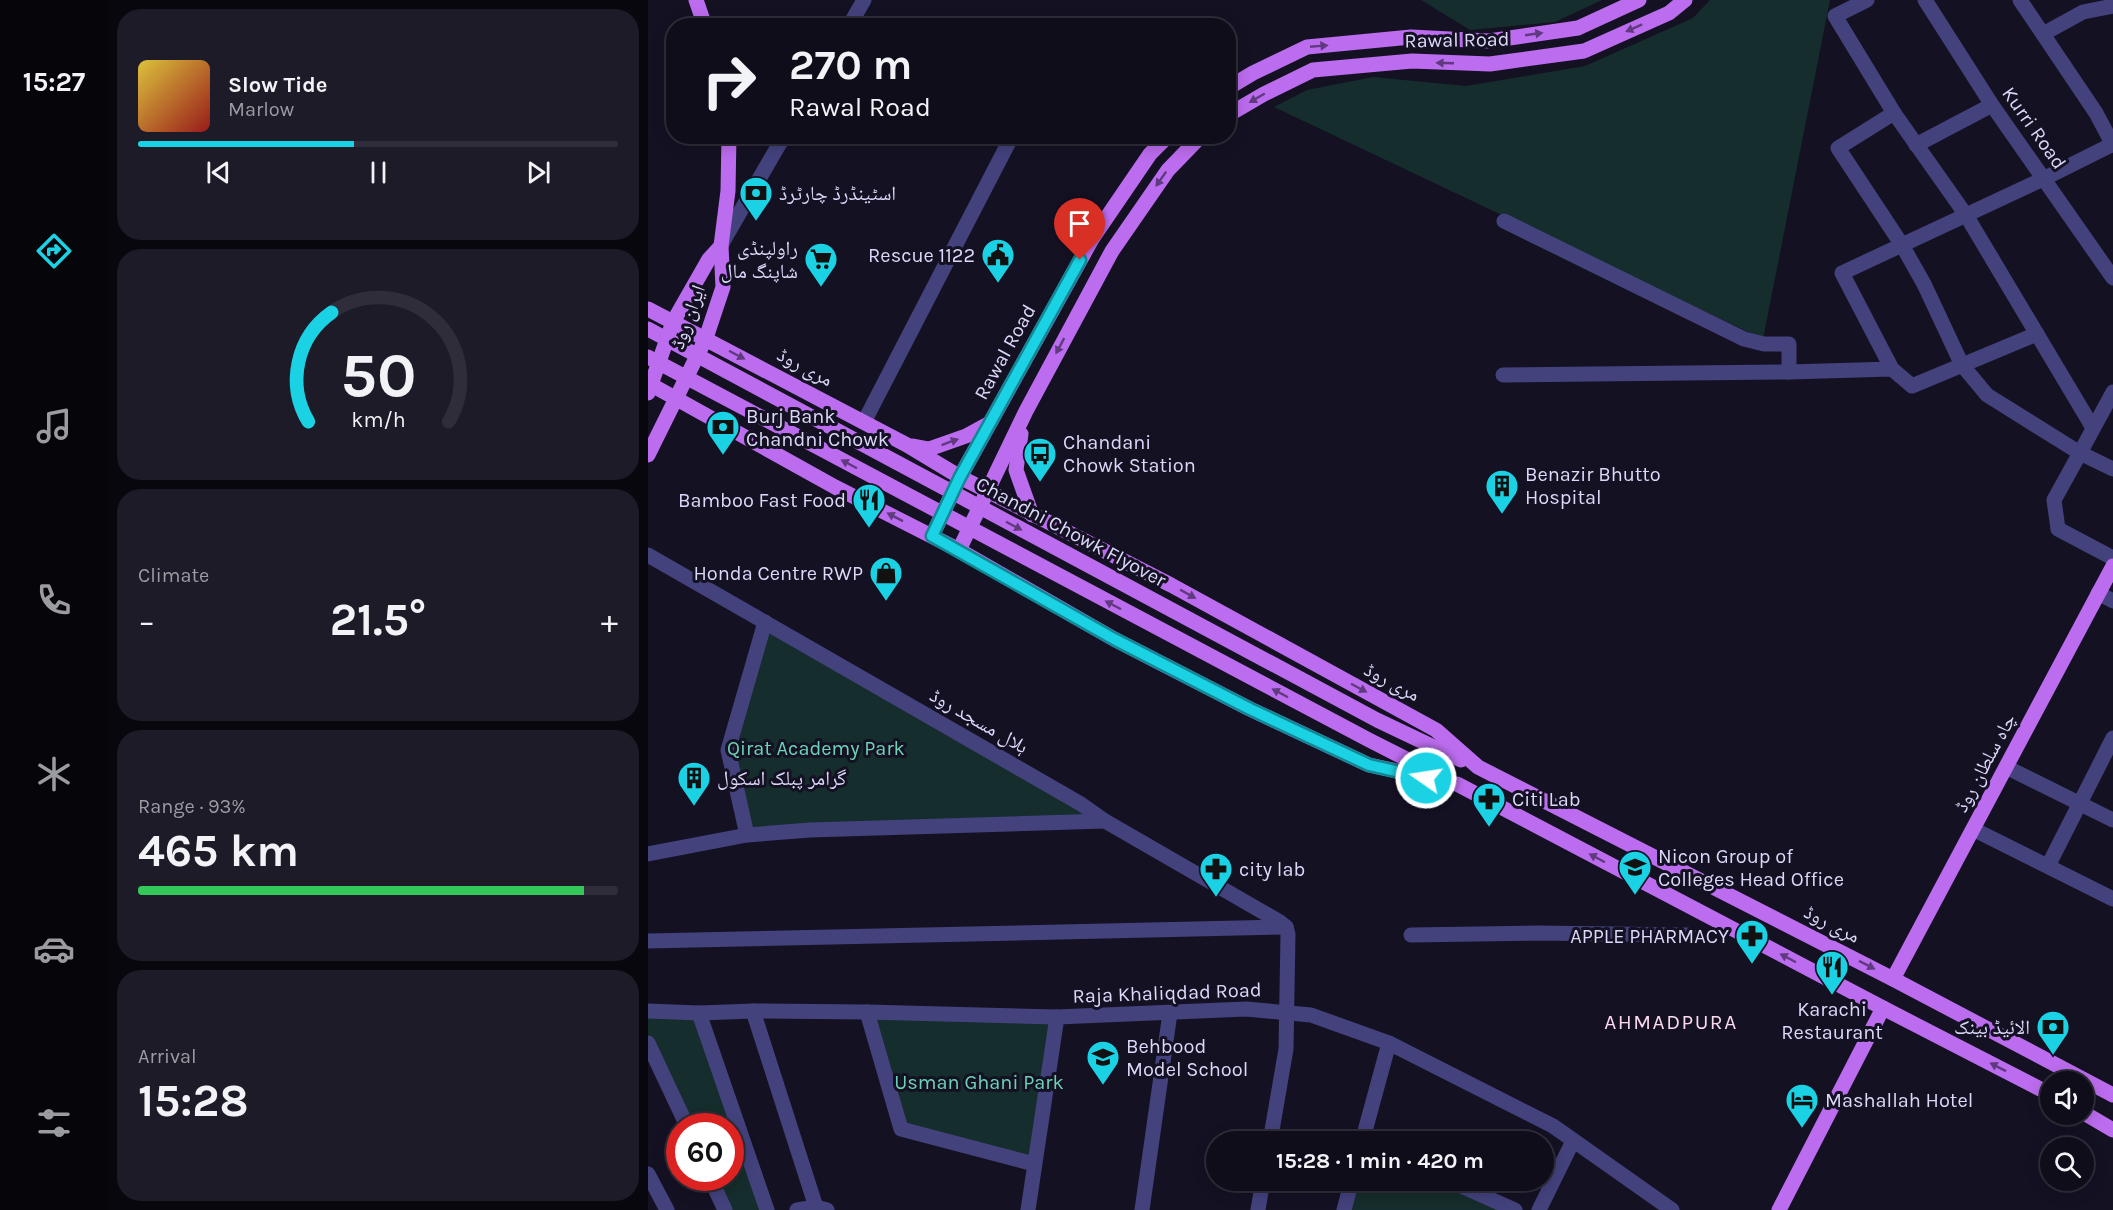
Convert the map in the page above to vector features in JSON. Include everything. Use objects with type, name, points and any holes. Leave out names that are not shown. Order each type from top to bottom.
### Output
[{"type":"main road","points":[[696,0],[702,18]]},
{"type":"main road","name":"Rawal Road","points":[[1236,83],[1306,47],[1411,38],[1489,41],[1578,28],[1639,0]]},
{"type":"main road","name":"Rawal Road","points":[[1236,110],[1313,70],[1412,61],[1490,64],[1584,51],[1669,12],[1686,0]]},
{"type":"main road","name":"ایران روڈ","points":[[648,455],[706,338],[723,288],[720,246],[728,191],[729,144]]},
{"type":"main road","name":"Rawal Road","points":[[932,536],[960,477],[1092,239],[1150,154],[1159,144]]},
{"type":"main road","points":[[959,550],[1026,411],[1112,251],[1168,170],[1193,144]]},
{"type":"main road","name":"ایران روڈ","points":[[649,387],[673,322],[709,259],[720,246]]},
{"type":"main road","name":"مری روڈ","points":[[648,309],[864,422],[988,492],[1172,585],[1436,730],[1478,767],[2113,1094]]},
{"type":"main road","name":"Chandni Chowk Flyover","points":[[648,329],[1377,720],[1478,767]]},
{"type":"main road","points":[[648,357],[1369,740],[2040,1089]]},
{"type":"main road","points":[[649,387],[676,399],[836,487],[959,550],[1114,639],[1250,709],[1369,765],[1457,784]]},
{"type":"main road","points":[[1026,411],[1016,470],[1032,515]]},
{"type":"main road","points":[[907,446],[929,449],[966,436],[990,423]]},
{"type":"main road","name":"چاہ سلطان روڈ","points":[[1893,979],[2113,566]]},
{"type":"main road","points":[[1779,1210],[1883,1008]]},
{"type":"main road","points":[[2094,1119],[2113,1130]]},
{"type":"street","points":[[854,18],[864,0]]},
{"type":"street","points":[[1867,0],[1835,16],[1894,113],[1966,215],[2093,428]]},
{"type":"street","name":"Kurri Road","points":[[1925,0],[1992,105],[2113,278]]},
{"type":"street","points":[[2020,0],[2096,113],[2113,144],[1842,273],[1892,369],[1912,386],[2037,334]]},
{"type":"street","points":[[2043,34],[2083,12],[2113,6]]},
{"type":"street","points":[[1916,145],[1992,105]]},
{"type":"street","points":[[1894,113],[1838,148],[1902,245],[1924,284],[1962,365],[1987,395],[2080,453],[2113,469]]},
{"type":"street","points":[[720,246],[779,144]]},
{"type":"street","points":[[864,422],[1008,144]]},
{"type":"street","points":[[1504,221],[1744,339],[1764,344],[1789,344],[1789,372]]},
{"type":"street","points":[[1503,375],[1892,369]]},
{"type":"street","points":[[2113,392],[2054,500],[2058,529],[2113,558]]},
{"type":"street","name":"ہلال مسجد روڈ","points":[[648,555],[1070,798],[1105,821],[1286,927]]},
{"type":"street","points":[[2098,593],[2113,601]]},
{"type":"street","points":[[747,835],[728,750],[765,622]]},
{"type":"street","points":[[2048,866],[2112,742]]},
{"type":"street","points":[[2006,767],[2113,820]]},
{"type":"street","points":[[648,854],[747,835],[810,830],[1105,821]]},
{"type":"street","points":[[1973,829],[2112,896]]},
{"type":"street","points":[[648,940],[1286,927],[1288,934],[1286,1049],[1272,1131]]},
{"type":"street","points":[[1411,935],[1536,933],[1690,935]]},
{"type":"street","name":"Raja Khaliqdad Road","points":[[648,1011],[699,1013],[867,1011],[1057,1017],[1246,1009],[1311,1016],[1389,1043],[1553,1126],[1664,1208]]},
{"type":"street","points":[[753,1011],[822,1209],[797,1210]]},
{"type":"street","points":[[867,1011],[902,1130],[1034,1164]]},
{"type":"street","points":[[699,1013],[767,1210]]},
{"type":"street","points":[[1142,1210],[1170,1013]]},
{"type":"street","points":[[1028,1210],[1057,1017]]},
{"type":"street","points":[[648,1043],[681,1113]]},
{"type":"street","points":[[1365,1131],[1389,1043]]},
{"type":"street","points":[[1539,1210],[1573,1141]]},
{"type":"street","points":[[648,1174],[666,1210]]},
{"type":"street","points":[[716,1191],[725,1210]]},
{"type":"street","points":[[1258,1210],[1261,1191]]},
{"type":"street","points":[[1344,1210],[1349,1191]]},
{"type":"street","points":[[1473,1191],[1515,1210]]},
{"type":"green space","points":[[1421,0],[1602,0],[1555,22],[1470,30]]},
{"type":"green space","points":[[1710,0],[1830,0],[1763,339],[1274,107],[1307,90],[1373,77],[1466,86],[1585,66],[1693,18]]},
{"type":"green space","name":"Qirat Academy Park","points":[[765,622],[1105,821],[747,835],[728,750]]},
{"type":"green space","points":[[648,1011],[699,1013],[734,1113],[681,1113],[648,1043]]},
{"type":"green space","name":"Usman Ghani Park","points":[[867,1012],[1054,1021],[1034,1164],[901,1129]]},
{"type":"green space","points":[[744,1143],[767,1210],[725,1210],[716,1191],[744,1191]]},
{"type":"green space","points":[[1349,1191],[1471,1191],[1515,1210],[1344,1210]]},
{"type":"place","name":"اسٹینڈرڈ چارٹرڈ","points":[[756,222]]},
{"type":"place","name":"Rescue 1122","points":[[998,284]]},
{"type":"place","name":"راولپنڈی شاپنگ مال","points":[[821,288]]},
{"type":"place","name":"Burj Bank Chandni Chowk","points":[[723,456]]},
{"type":"place","name":"Chandani Chowk Station","points":[[1040,483]]},
{"type":"place","name":"Benazir Bhutto Hospital","points":[[1502,515]]},
{"type":"place","name":"Bamboo Fast Food","points":[[869,529]]},
{"type":"place","name":"Honda Centre RWP","points":[[886,602]]},
{"type":"place","name":"گرامر پبلک اسکول","points":[[694,807]]},
{"type":"place","name":"Citi Lab","points":[[1489,828]]},
{"type":"place","name":"Nicon Group of Colleges Head Office","points":[[1635,896]]},
{"type":"place","name":"city lab","points":[[1216,898]]},
{"type":"place","name":"APPLE PHARMACY","points":[[1752,965]]},
{"type":"place","name":"Karachi Restaurant","points":[[1832,996]]},
{"type":"place","name":"الائیڈ بینک","points":[[2053,1056]]},
{"type":"place","name":"Behbood Model School","points":[[1103,1086]]},
{"type":"place","name":"Mashallah Hotel","points":[[1802,1129]]},
{"type":"district","name":"AHMADPURA","points":[[1671,1022]]},
{"type":"route","points":[[1080,260],[960,477],[932,536],[1114,639],[1250,709],[1369,765],[1426,778]]}]
